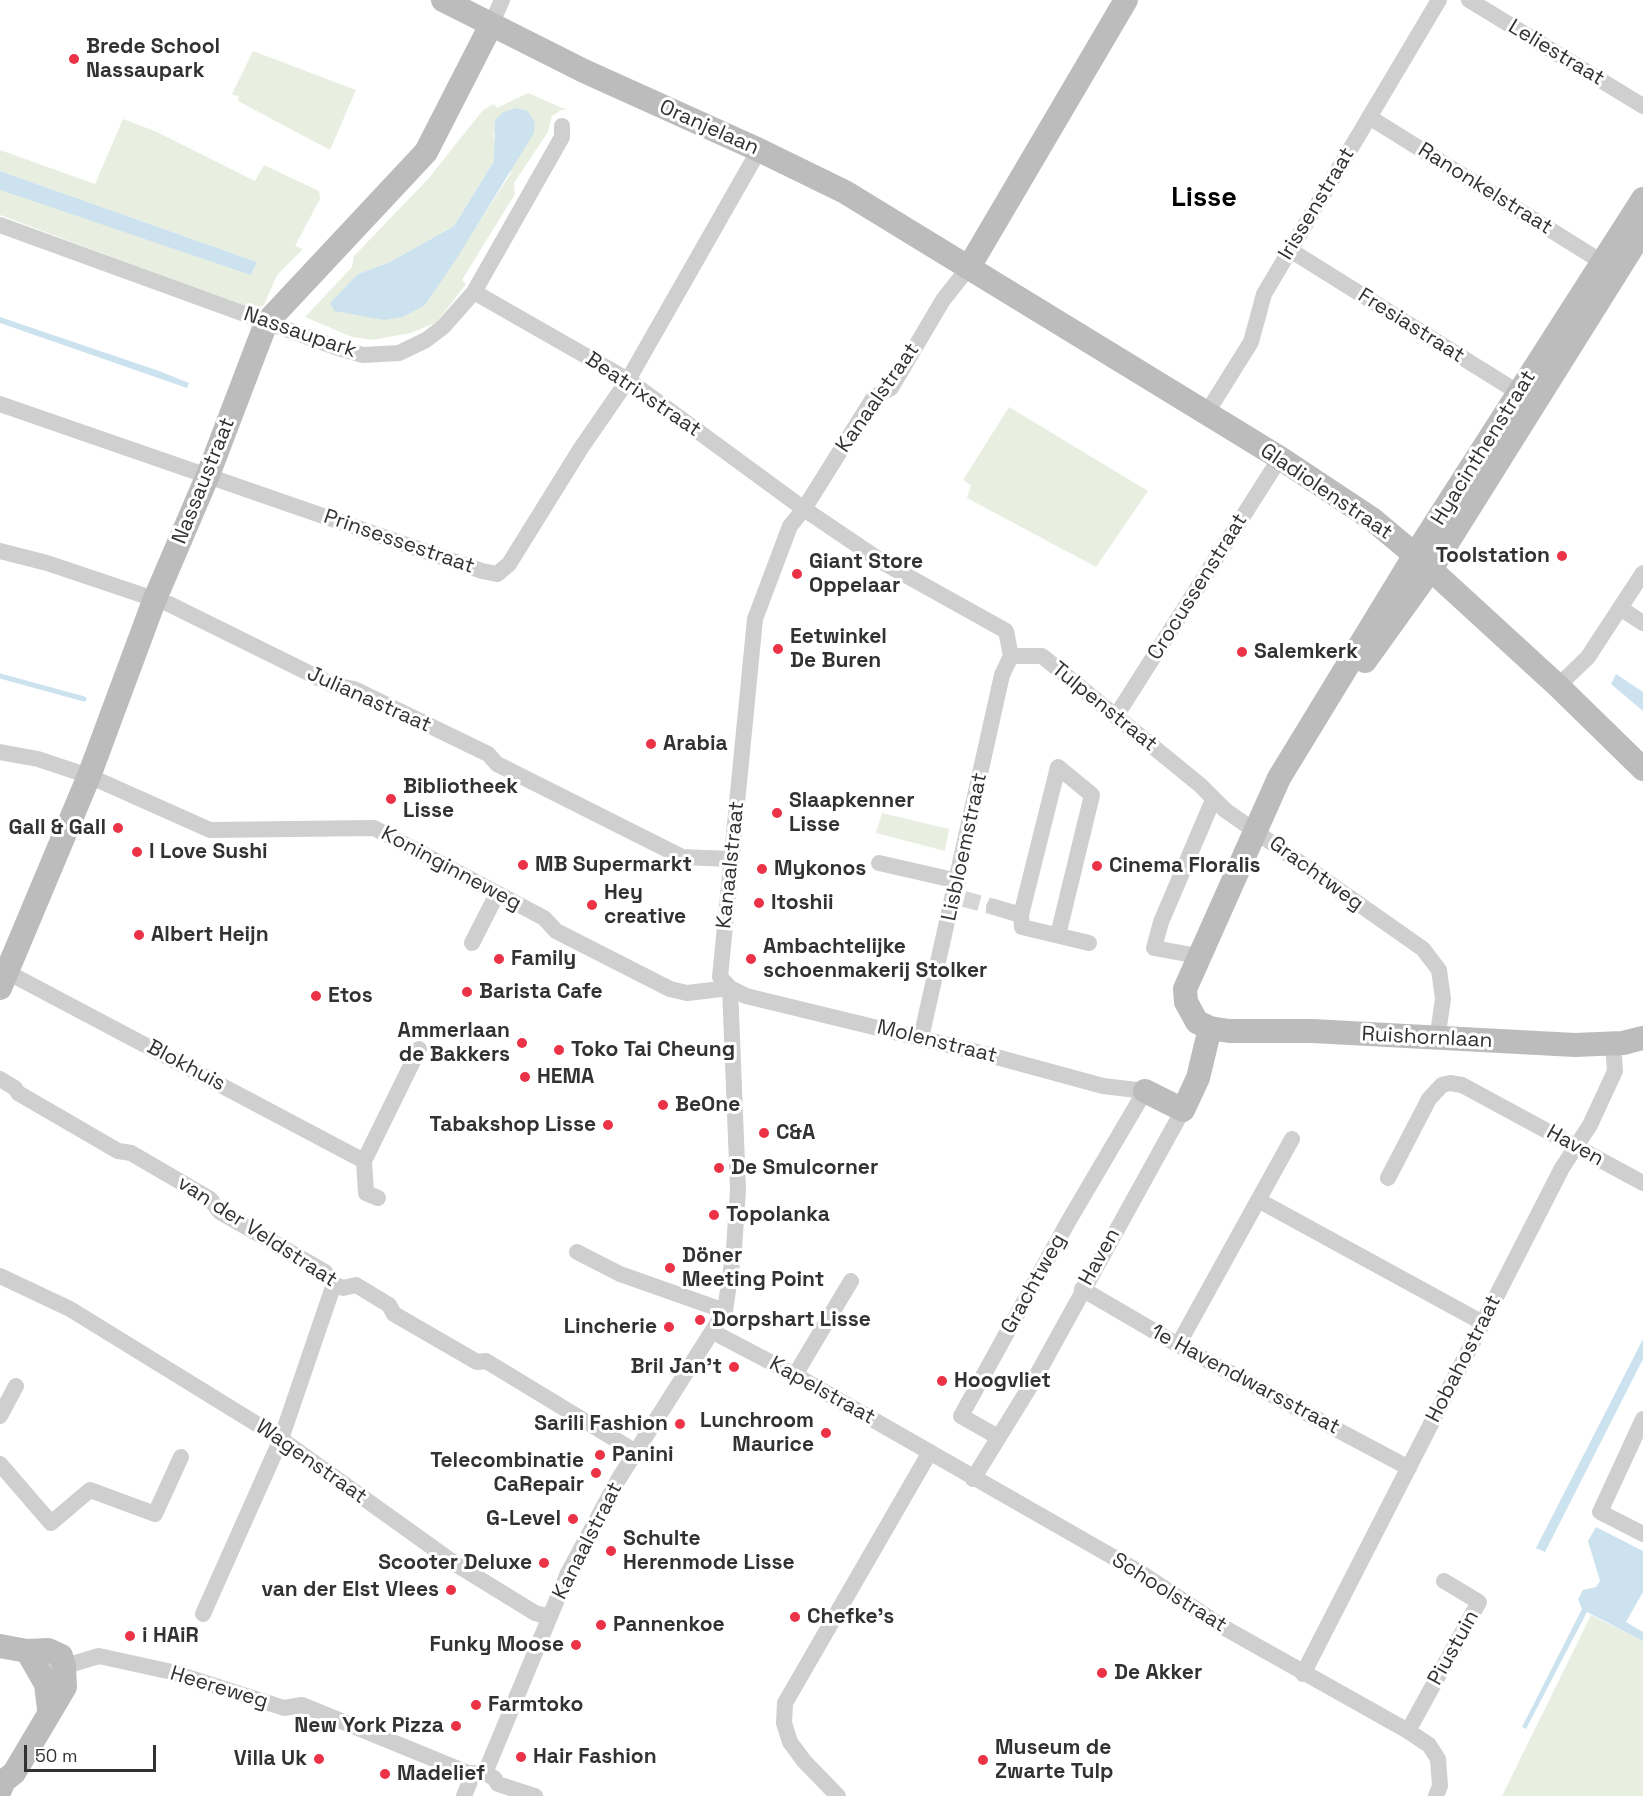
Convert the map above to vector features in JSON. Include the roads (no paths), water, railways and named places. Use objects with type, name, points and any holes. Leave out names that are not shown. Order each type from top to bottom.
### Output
[{"type":"main road","name":"Oranjelaan","points":[[443,0],[584,71],[759,150],[844,192],[969,267]]},
{"type":"main road","name":"Kanaalstraat","points":[[969,267],[1126,0]]},
{"type":"main road","name":"Nassaustraat","points":[[4,980],[89,776],[154,601],[267,323],[426,152],[491,25]]},
{"type":"main road","name":"Hyacinthenstraat","points":[[1254,830],[1284,770],[1329,700],[1345,688],[1400,615],[1423,562],[1526,397],[1602,262],[1643,199]]},
{"type":"main road","name":"Hyacinthenstraat","points":[[1526,397],[1643,230]]},
{"type":"main road","name":"Gladiolenstraat","points":[[969,267],[1280,458],[1372,519],[1423,562],[1558,686],[1643,769]]},
{"type":"main road","name":"Grachtweg","points":[[1210,1028],[1197,1022],[1186,1002],[1185,989],[1254,830]]},
{"type":"main road","name":"Ruishornlaan","points":[[1210,1028],[1312,1031],[1437,1040],[1575,1046],[1643,1038]]},
{"type":"main road","name":"Haven","points":[[1183,1110],[1198,1078],[1210,1028]]},
{"type":"main road","points":[[1145,1091],[1183,1110]]},
{"type":"main road","points":[[0,1646],[27,1651],[48,1650],[60,1656],[64,1666],[64,1687],[49,1709],[9,1786]]},
{"type":"main road","points":[[27,1651],[46,1684],[49,1709]]},
{"type":"street","points":[[491,25],[502,0]]},
{"type":"street","name":"Irissenstraat","points":[[1206,414],[1251,342],[1264,294],[1439,0]]},
{"type":"street","name":"Leliestraat","points":[[1469,0],[1643,106]]},
{"type":"street","name":"Ranonkelstraat","points":[[1369,117],[1602,262]]},
{"type":"street","name":"Nassaupark","points":[[0,225],[267,323],[363,355],[381,356],[399,353],[426,340],[456,314],[474,292],[562,138],[562,126]]},
{"type":"street","name":"Prinsessestraat","points":[[0,404],[482,571],[497,574],[509,564],[581,448],[628,380],[759,150]]},
{"type":"street","name":"Fresiastraat","points":[[1290,249],[1526,397]]},
{"type":"street","name":"Kanaalstraat","points":[[464,1796],[487,1782],[568,1574],[629,1448],[713,1332],[725,1311],[734,1249],[738,1189],[730,988],[720,976],[755,619],[790,526],[804,509],[874,397],[891,388],[943,300],[969,267]]},
{"type":"street","name":"Beatrixstraat","points":[[474,292],[628,380],[804,509]]},
{"type":"street","name":"Crocussenstraat","points":[[1116,716],[1280,458]]},
{"type":"street","points":[[804,509],[884,563],[1006,631],[1011,657]]},
{"type":"street","name":"Julianastraat","points":[[0,551],[47,563],[154,601],[169,604],[333,685],[354,689],[488,754],[497,764],[682,857],[730,859]]},
{"type":"street","points":[[1558,686],[1588,657],[1643,573]]},
{"type":"street","points":[[1620,609],[1643,623]]},
{"type":"street","name":"Tulpenstraat","points":[[1011,657],[1042,656],[1200,785],[1213,800],[1254,830]]},
{"type":"street","name":"Lisbloemstraat","points":[[921,1038],[959,893],[1002,675],[1011,657]]},
{"type":"street","name":"Koninginneweg","points":[[0,752],[38,759],[89,776],[210,830],[374,828],[544,918],[556,931],[670,989],[687,993],[730,988]]},
{"type":"street","points":[[1058,935],[1092,795],[1058,767],[1021,915],[1022,927],[1089,943]]},
{"type":"street","points":[[1198,956],[1154,948],[1161,922],[1213,800]]},
{"type":"street","name":"Grachtweg","points":[[1254,830],[1288,852],[1302,867],[1423,949],[1439,970],[1443,999],[1437,1040]]},
{"type":"street","points":[[879,863],[959,893]]},
{"type":"street","points":[[472,943],[497,894]]},
{"type":"street","points":[[994,906],[1021,915]]},
{"type":"street","name":"Blokhuis","points":[[4,980],[364,1161]]},
{"type":"street","name":"Molenstraat","points":[[730,988],[746,996],[921,1038],[1103,1086],[1145,1091]]},
{"type":"street","name":"Hobahostraat","points":[[1303,1674],[1562,1168],[1590,1125],[1615,1071],[1613,1043]]},
{"type":"street","points":[[378,1198],[366,1193],[364,1161],[419,1049]]},
{"type":"street","name":"van der Veldstraat","points":[[0,1079],[15,1088],[18,1093],[118,1151],[131,1154],[210,1199],[220,1212],[325,1272],[334,1284],[344,1288],[356,1285],[389,1305],[394,1314],[477,1362],[486,1361],[629,1448]]},
{"type":"street","name":"Haven","points":[[1388,1178],[1429,1099],[1442,1085],[1462,1085],[1643,1183]]},
{"type":"street","name":"Grachtweg","points":[[998,1437],[961,1416],[1068,1222],[1145,1091]]},
{"type":"street","name":"Haven","points":[[973,1479],[1034,1380],[1082,1289],[1183,1110]]},
{"type":"street","points":[[1178,1345],[1292,1139]]},
{"type":"street","points":[[1258,1200],[1483,1323]]},
{"type":"street","points":[[577,1252],[620,1274],[725,1311]]},
{"type":"street","name":"Wagenstraat","points":[[0,1276],[70,1309],[281,1439],[457,1565],[535,1613],[550,1617]]},
{"type":"street","points":[[795,1375],[851,1281]]},
{"type":"street","points":[[203,1614],[281,1439],[334,1284]]},
{"type":"street","name":"1e Havendwarsstraat","points":[[1082,1289],[1178,1345],[1409,1468]]},
{"type":"street","name":"Kapelstraat","points":[[713,1332],[795,1375],[930,1452]]},
{"type":"street","points":[[0,1416],[15,1386]]},
{"type":"street","points":[[1643,1419],[1600,1512],[1643,1534]]},
{"type":"street","points":[[838,1796],[804,1761],[790,1742],[784,1723],[786,1703],[820,1640],[930,1452]]},
{"type":"street","name":"Schoolstraat","points":[[930,1452],[973,1479],[1141,1573],[1223,1627],[1303,1674],[1408,1731],[1428,1745],[1438,1759],[1440,1786],[1436,1796]]},
{"type":"street","points":[[0,1464],[51,1523],[90,1490],[154,1514],[181,1457]]},
{"type":"street","name":"Piustuin","points":[[1408,1731],[1479,1602],[1444,1581]]},
{"type":"street","name":"Heereweg","points":[[41,1674],[99,1656],[172,1672],[284,1708],[302,1705],[487,1782],[535,1796]]},
{"type":"water","points":[[516,108],[528,111],[535,123],[534,133],[457,258],[425,305],[403,317],[384,320],[334,311],[330,303],[358,274],[390,262],[454,226],[494,161],[495,120],[503,112]]},
{"type":"water","points":[[0,171],[257,262],[251,275],[0,190]]},
{"type":"water","points":[[0,317],[189,383],[187,388],[0,323]]},
{"type":"water","points":[[1616,674],[1643,692],[1643,711],[1611,684]]},
{"type":"water","points":[[1643,1339],[1643,1359],[1545,1552],[1536,1548]]},
{"type":"water","points":[[1596,1527],[1643,1551],[1643,1592],[1626,1622],[1643,1632],[1643,1641],[1587,1612],[1526,1729],[1522,1727],[1582,1609],[1578,1599],[1583,1590],[1596,1587],[1600,1581],[1588,1541]]},
{"type":"waterway","points":[[0,676],[84,699]]},
{"type":"tunnel","points":[[964,899],[994,907]]},
{"type":"place","name":"Brede School Nassaupark","points":[[74,59]]},
{"type":"place","name":"Toolstation","points":[[1562,556]]},
{"type":"place","name":"Giant Store Oppelaar","points":[[797,574]]},
{"type":"place","name":"Eetwinkel De Buren","points":[[778,649]]},
{"type":"place","name":"Salemkerk","points":[[1242,652]]},
{"type":"place","name":"Arabia","points":[[651,744]]},
{"type":"place","name":"Bibliotheek Lisse","points":[[391,799]]},
{"type":"place","name":"Slaapkenner Lisse","points":[[777,813]]},
{"type":"place","name":"Gall & Gall","points":[[118,828]]},
{"type":"place","name":"I Love Sushi","points":[[137,852]]},
{"type":"place","name":"MB Supermarkt","points":[[523,865]]},
{"type":"place","name":"Cinema Floralis","points":[[1097,866]]},
{"type":"place","name":"Mykonos","points":[[762,869]]},
{"type":"place","name":"Itoshii","points":[[759,903]]},
{"type":"place","name":"Hey creative","points":[[592,905]]},
{"type":"place","name":"Albert Heijn","points":[[139,935]]},
{"type":"place","name":"Family","points":[[499,959]]},
{"type":"place","name":"Ambachtelijke schoenmakerij Stolker","points":[[751,959]]},
{"type":"place","name":"Barista Cafe","points":[[467,992]]},
{"type":"place","name":"Etos","points":[[316,996]]},
{"type":"place","name":"Ammerlaan de Bakkers","points":[[522,1043]]},
{"type":"place","name":"Toko Tai Cheung","points":[[559,1050]]},
{"type":"place","name":"HEMA","points":[[525,1077]]},
{"type":"place","name":"BeOne","points":[[663,1105]]},
{"type":"place","name":"Tabakshop Lisse","points":[[608,1125]]},
{"type":"place","name":"C&A","points":[[764,1133]]},
{"type":"place","name":"De Smulcorner","points":[[719,1168]]},
{"type":"place","name":"Topolanka","points":[[714,1215]]},
{"type":"place","name":"Döner Meeting Point","points":[[670,1268]]},
{"type":"place","name":"Dorpshart Lisse","points":[[700,1320]]},
{"type":"place","name":"Lincherie","points":[[669,1327]]},
{"type":"place","name":"Bril Jan't","points":[[734,1367]]},
{"type":"place","name":"Hoogvliet","points":[[942,1381]]},
{"type":"place","name":"Sarili Fashion","points":[[680,1424]]},
{"type":"place","name":"Lunchroom Maurice","points":[[826,1433]]},
{"type":"place","name":"Panini","points":[[600,1455]]},
{"type":"place","name":"Telecombinatie CaRepair","points":[[596,1473]]},
{"type":"place","name":"G-Level","points":[[573,1519]]},
{"type":"place","name":"Schulte Herenmode Lisse","points":[[611,1551]]},
{"type":"place","name":"Scooter Deluxe","points":[[544,1563]]},
{"type":"place","name":"van der Elst Vlees","points":[[451,1590]]},
{"type":"place","name":"Chefke's","points":[[795,1617]]},
{"type":"place","name":"Pannenkoe","points":[[601,1625]]},
{"type":"place","name":"i HAiR","points":[[130,1636]]},
{"type":"place","name":"Funky Moose","points":[[576,1645]]},
{"type":"place","name":"De Akker","points":[[1102,1673]]},
{"type":"place","name":"Farmtoko","points":[[476,1705]]},
{"type":"place","name":"New York Pizza","points":[[456,1726]]},
{"type":"place","name":"Hair Fashion","points":[[521,1757]]},
{"type":"place","name":"Villa Uk","points":[[319,1759]]},
{"type":"place","name":"Museum de Zwarte Tulp","points":[[983,1760]]},
{"type":"place","name":"Madelief","points":[[385,1774]]},
{"type":"district","name":"Lisse","points":[[1204,199]]}]
